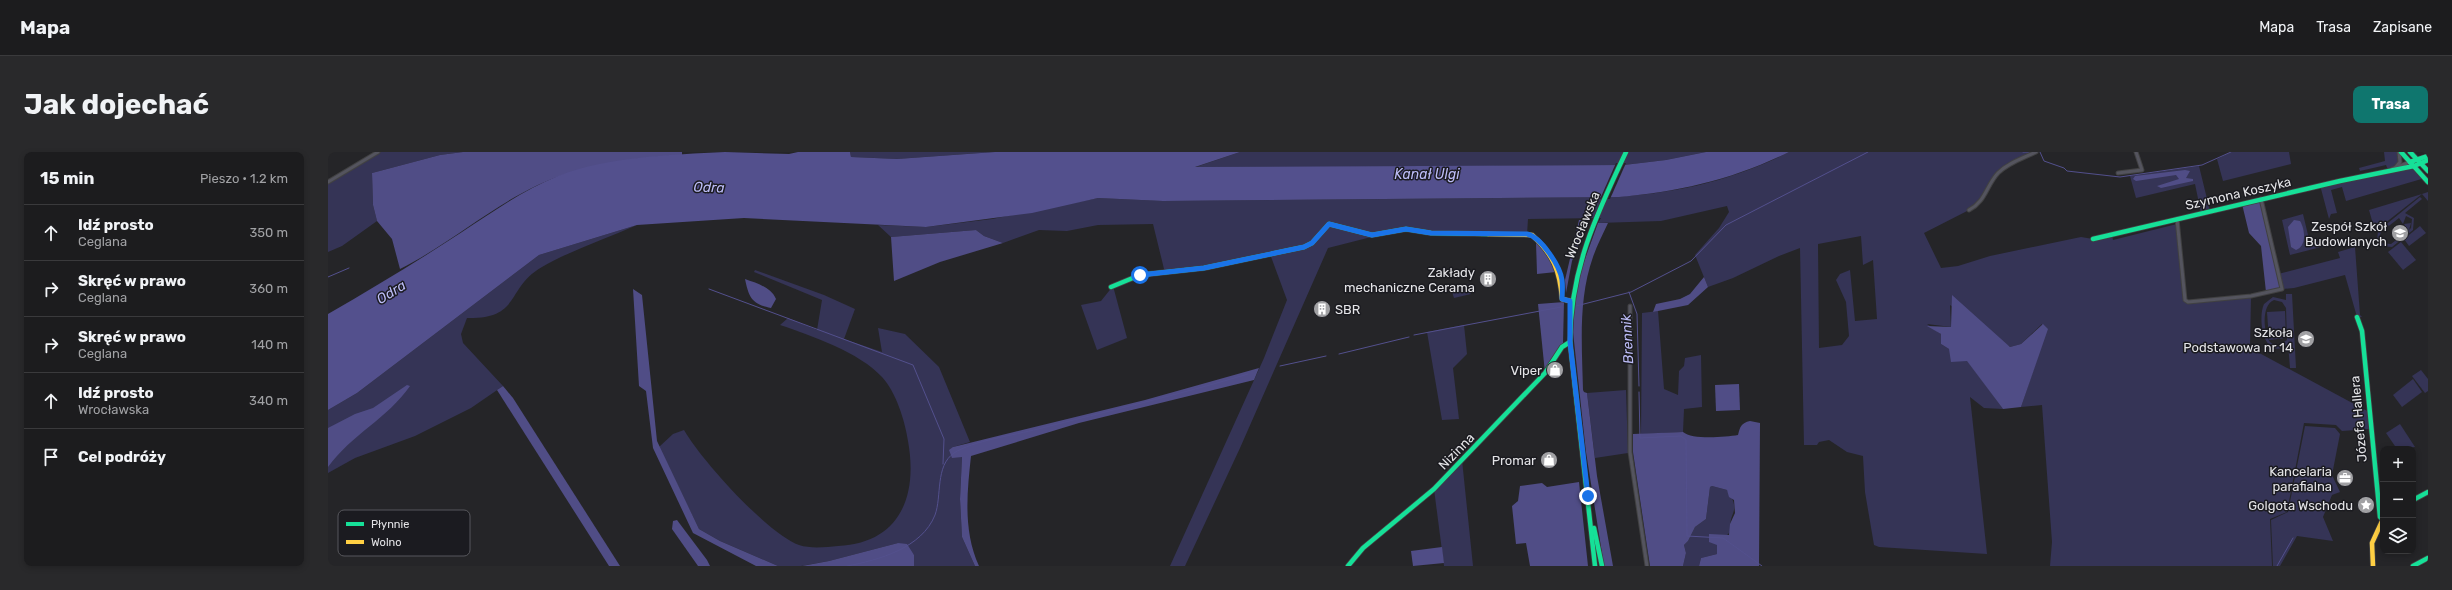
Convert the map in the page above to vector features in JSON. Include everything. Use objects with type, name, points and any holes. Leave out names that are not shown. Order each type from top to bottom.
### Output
[{"type":"street","points":[[328,182],[378,152]]},
{"type":"street","name":"Wrocławska","points":[[1595,566],[1592,525],[1570,342],[1570,301],[1577,267],[1596,218],[1626,152]]},
{"type":"street","points":[[1969,210],[1981,202],[1998,173],[2036,152]]},
{"type":"street","points":[[2118,173],[2142,170],[2136,152]]},
{"type":"street","points":[[2400,152],[2428,182]]},
{"type":"street","points":[[2395,168],[2400,162],[2400,152]]},
{"type":"street","points":[[2410,152],[2428,171]]},
{"type":"street","points":[[2412,164],[2428,156]]},
{"type":"street","points":[[2420,161],[2428,160]]},
{"type":"street","name":"Szymona Koszyka","points":[[2389,170],[2412,164]]},
{"type":"street","name":"Szymona Koszyka","points":[[2093,239],[2412,164]]},
{"type":"street","points":[[2177,219],[2183,297],[2188,302],[2251,296],[2282,289],[2261,199]]},
{"type":"street","points":[[1111,287],[1140,275],[1204,268],[1304,247],[1312,243],[1329,224],[1372,235],[1406,229],[1431,233],[1532,235],[1544,246],[1560,275],[1562,299],[1570,301]]},
{"type":"street","points":[[1630,306],[1630,452],[1647,566]]},
{"type":"street","name":"Józefa Hallera","points":[[2357,317],[2362,331],[2374,470],[2381,518]]},
{"type":"street","name":"Nizinna","points":[[1348,566],[1363,548],[1407,514],[1440,484],[1545,373],[1562,347],[1570,342]]},
{"type":"street","points":[[2416,498],[2428,492]]},
{"type":"street","name":"Wrocławska","points":[[1592,525],[1602,566]]},
{"type":"street","name":"Józefa Hallera","points":[[2371,566],[2372,543],[2380,526]]},
{"type":"street","points":[[2413,566],[2428,558]]},
{"type":"shaded area","points":[[378,152],[463,152],[440,155],[372,173],[373,205],[377,221],[342,246],[328,252],[328,182]]},
{"type":"shaded area","points":[[463,152],[682,152],[682,155],[608,163],[555,178],[520,194],[435,249],[400,269],[392,239],[377,221],[373,205],[372,173],[440,155]]},
{"type":"shaded area","points":[[850,152],[995,152],[897,159],[851,157]]},
{"type":"shaded area","points":[[1240,152],[1706,152],[1666,160],[1624,165],[1193,168]]},
{"type":"shaded area","points":[[1789,152],[2036,152],[2002,170],[1973,208],[1924,233],[1941,268],[1958,266],[1990,256],[2081,237],[2093,239],[2112,235],[2113,240],[2177,224],[2183,297],[2188,302],[2251,296],[2250,348],[2369,412],[2370,429],[2342,431],[2336,425],[2304,423],[2287,512],[2270,519],[2272,566],[2050,566],[2052,542],[2042,405],[2021,407],[2041,347],[2042,324],[2021,344],[2010,347],[1950,305],[1951,327],[1927,324],[1941,334],[1941,344],[1967,360],[2003,409],[1984,408],[1970,397],[1987,554],[1879,547],[1874,545],[1865,492],[1863,456],[1847,452],[1829,440],[1819,442],[1817,445],[1804,445],[1800,248],[1779,256],[1733,278],[1708,287],[1695,255],[1719,228],[1729,212],[1727,206],[1661,221],[1598,223],[1601,218],[1528,219],[1527,235],[1411,230],[1383,234],[1328,248],[1240,448],[1185,566],[1170,566],[1264,358],[1287,300],[1270,254],[1165,273],[1153,224],[1098,225],[1067,231],[1039,230],[1003,243],[984,236],[976,230],[891,237],[878,225],[926,227],[992,219],[1098,198],[1163,201],[1610,197],[1657,193],[1702,184],[1746,171]],"holes":[[[1861,236],[1863,265],[1873,260],[1877,319],[1855,321],[1850,270],[1840,274],[1836,280],[1846,302],[1849,336],[1842,345],[1819,348],[1818,244]]]},
{"type":"shaded area","points":[[2231,152],[2289,152],[2291,164],[2223,181],[2217,159]]},
{"type":"shaded area","points":[[2384,152],[2399,152],[2400,159],[2395,168],[2414,166],[2425,178],[2346,201],[2342,187],[2331,190],[2337,213],[2331,214],[2329,219],[2320,185],[2388,170],[2386,165],[2360,171],[2359,168],[2385,161]]},
{"type":"shaded area","points":[[2199,166],[2210,211],[2201,213],[2195,184],[2136,198],[2130,176]]},
{"type":"shaded area","points":[[2185,170],[2190,171],[2186,178],[2193,179],[2193,181],[2161,188],[2157,186],[2179,179],[2176,175],[2136,181],[2133,179],[2135,176]]},
{"type":"shaded area","points":[[2428,192],[2428,201],[2422,194]]},
{"type":"shaded area","points":[[2422,194],[2375,231],[2369,210]]},
{"type":"shaded area","points":[[2420,197],[2422,199],[2405,213],[2414,218],[2413,230],[2392,247],[2382,246],[2377,241],[2378,231]],"holes":[[[2406,216],[2412,219],[2411,228],[2409,230],[2411,223],[2404,224],[2408,231],[2391,244],[2382,243],[2379,238],[2381,232],[2399,218],[2403,224]]]},
{"type":"shaded area","points":[[2261,199],[2282,289],[2266,292],[2261,246],[2249,233],[2242,204]]},
{"type":"shaded area","points":[[2303,214],[2310,243],[2324,240],[2325,246],[2290,255],[2282,220]]},
{"type":"shaded area","points":[[1579,220],[1588,220],[1572,261],[1566,293],[1565,280]]},
{"type":"shaded area","points":[[2294,220],[2300,221],[2304,233],[2302,245],[2296,250],[2291,247],[2288,227]]},
{"type":"shaded area","points":[[1598,223],[1608,223],[1593,257],[1585,289],[1582,323],[1583,390],[1587,393],[1597,476],[1613,566],[1604,566],[1586,452],[1573,332],[1574,304],[1580,273]]},
{"type":"shaded area","points":[[637,225],[577,250],[542,267],[530,275],[505,308],[497,313],[484,317],[467,318],[461,334],[463,343],[503,386],[471,408],[415,436],[355,458],[328,473],[328,410],[357,393],[539,255]]},
{"type":"shaded area","points":[[2420,226],[2426,233],[2409,246],[2404,239]]},
{"type":"shaded area","points":[[976,230],[984,236],[1003,243],[940,262],[894,281],[891,237]]},
{"type":"shaded area","points":[[1536,242],[1542,246],[1556,272],[1537,274]]},
{"type":"shaded area","points":[[2401,242],[2416,260],[2403,270],[2388,252]]},
{"type":"shaded area","points":[[2355,247],[2360,315],[2362,317],[2357,317],[2345,275],[2294,288],[2282,289],[2278,274],[2340,258],[2338,252]]},
{"type":"shaded area","points":[[755,270],[824,295],[855,309],[844,339],[882,352],[878,328],[905,334],[939,367],[970,442],[953,447],[962,457],[960,499],[962,537],[975,566],[914,566],[914,555],[898,543],[829,561],[801,566],[778,566],[720,541],[699,529],[659,447],[673,434],[684,430],[720,477],[753,512],[786,538],[799,545],[813,547],[838,546],[859,543],[876,536],[890,526],[900,513],[907,498],[910,480],[908,441],[899,407],[887,383],[872,368],[848,352],[780,325],[788,318],[817,330],[822,300],[754,272]]},
{"type":"shaded area","points":[[1704,277],[1708,287],[1688,305],[1653,312],[1656,304],[1680,299],[1690,294]]},
{"type":"shaded area","points":[[745,279],[771,291],[776,299],[771,308],[759,304],[752,299]]},
{"type":"shaded area","points":[[1470,284],[1471,294],[1454,298],[1451,289]]},
{"type":"shaded area","points":[[1113,286],[1127,338],[1097,350],[1081,305],[1101,301]]},
{"type":"shaded area","points":[[633,289],[642,295],[657,441],[699,529],[720,541],[778,566],[756,566],[693,533],[653,448],[646,391],[639,386]]},
{"type":"shaded area","points":[[2286,294],[2292,294],[2296,368],[2290,368],[2288,344],[2280,348],[2273,348],[2268,344],[2264,337],[2262,328],[2261,319],[2264,304],[2273,297],[2286,300]],"holes":[[[2274,300],[2282,302],[2286,308],[2287,340],[2278,346],[2271,343],[2268,339],[2265,327],[2265,313],[2270,303]]]},
{"type":"shaded area","points":[[1952,295],[2010,347],[2021,344],[2043,324],[2048,329],[2021,407],[2003,409],[1967,361],[1951,362],[1949,349],[1941,344],[1941,334],[1927,326],[1951,327]]},
{"type":"shaded area","points":[[1564,302],[1563,343],[1545,373],[1538,304]]},
{"type":"shaded area","points":[[1658,311],[1664,389],[1678,395],[1679,371],[1684,366],[1685,358],[1701,355],[1702,407],[1684,409],[1683,432],[1641,434],[1642,313]]},
{"type":"shaded area","points":[[2285,311],[2286,338],[2269,340],[2267,312]]},
{"type":"shaded area","points":[[1464,325],[1467,354],[1453,368],[1459,419],[1442,420],[1427,332]]},
{"type":"shaded area","points":[[1259,368],[1254,380],[1079,423],[971,456],[968,484],[968,526],[970,539],[979,566],[975,566],[962,537],[960,499],[962,457],[952,458],[949,450],[953,447],[1145,400]]},
{"type":"shaded area","points":[[2421,370],[2428,379],[2428,391],[2425,393],[2412,376]]},
{"type":"shaded area","points":[[2413,379],[2422,392],[2402,407],[2393,395]]},
{"type":"shaded area","points":[[1739,384],[1740,410],[1716,411],[1715,385]]},
{"type":"shaded area","points":[[407,385],[410,386],[391,408],[347,445],[328,467],[328,428],[355,414],[373,408]]},
{"type":"shaded area","points":[[503,386],[513,398],[620,566],[609,566],[497,390]]},
{"type":"shaded area","points":[[1626,390],[1628,453],[1595,458],[1587,393]]},
{"type":"shaded area","points":[[1750,421],[1760,423],[1759,566],[1699,566],[1701,558],[1717,554],[1717,545],[1709,542],[1709,534],[1729,535],[1730,524],[1735,513],[1734,500],[1729,497],[1727,490],[1712,486],[1710,487],[1706,519],[1695,527],[1688,541],[1684,545],[1686,553],[1683,566],[1650,566],[1633,452],[1633,434],[1683,432],[1687,435],[1701,437],[1732,436],[1738,435],[1741,426]]},
{"type":"shaded area","points":[[2400,424],[2414,446],[2395,446],[2386,433]]},
{"type":"shaded area","points":[[2305,426],[2335,428],[2340,434],[2332,475],[2340,492],[2332,495],[2323,517],[2333,541],[2297,536],[2280,566],[2273,566],[2271,520],[2288,512]]},
{"type":"shaded area","points":[[1462,460],[1473,566],[1444,566],[1434,489]]},
{"type":"shaded area","points":[[1579,482],[1588,566],[1530,566],[1526,543],[1516,544],[1512,506],[1518,501],[1520,486],[1542,483],[1547,487]]},
{"type":"shaded area","points":[[1712,486],[1727,490],[1732,498],[1734,503],[1734,512],[1730,525],[1731,531],[1717,545],[1717,554],[1701,558],[1699,566],[1683,566],[1686,553],[1684,545],[1688,541],[1695,527],[1706,519],[1710,487]]},
{"type":"shaded area","points":[[677,520],[710,566],[698,566],[672,529],[673,521]]},
{"type":"shaded area","points":[[898,543],[907,544],[914,555],[914,566],[802,566],[829,561]]},
{"type":"shaded area","points":[[1442,547],[1444,563],[1413,566],[1411,551]]},
{"type":"water","points":[[725,152],[789,154],[798,152],[850,152],[851,157],[897,159],[995,152],[1240,152],[1195,167],[1624,165],[1666,160],[1706,152],[1789,152],[1748,170],[1706,183],[1663,192],[1619,197],[1163,201],[1098,198],[1032,213],[926,227],[744,218],[637,225],[539,255],[357,393],[328,410],[328,314],[412,264],[520,195],[558,176],[578,169],[619,160]]},
{"type":"pier","points":[[1616,163],[1626,163],[1610,199],[1600,199]]},
{"type":"waterway","points":[[1576,306],[1631,292],[1691,261],[1726,225],[1868,152]]},
{"type":"waterway","points":[[2023,152],[2029,152]]},
{"type":"waterway","points":[[2040,152],[2044,161],[2064,168],[2067,171],[2120,177],[2202,165],[2231,152]]},
{"type":"waterway","points":[[328,277],[349,268]]},
{"type":"waterway","points":[[709,289],[913,365],[944,439],[943,464]]},
{"type":"waterway","name":"Brennik","points":[[1629,292],[1637,314],[1639,386]]},
{"type":"waterway","points":[[1414,335],[1561,307]]},
{"type":"waterway","points":[[1339,354],[1409,337]]},
{"type":"waterway","points":[[1280,366],[1326,356]]},
{"type":"waterway","points":[[847,566],[872,560],[898,551],[920,536],[929,526],[935,515],[941,473],[944,466],[954,453],[962,449],[982,442],[1143,403],[1248,374]]},
{"type":"waterway","points":[[1639,392],[1640,438],[1681,436],[1686,440],[1687,536],[1723,538],[1762,566]]},
{"type":"waterway","name":"Brennik","points":[[2277,566],[2293,538]]},
{"type":"traffic: fast","points":[[1595,566],[1570,342],[1571,316],[1580,267],[1587,244],[1595,221],[1626,152]]},
{"type":"traffic: fast","points":[[2401,152],[2428,182]]},
{"type":"traffic: fast","points":[[2410,152],[2428,171]]},
{"type":"traffic: fast","points":[[2410,162],[2428,156]]},
{"type":"traffic: fast","points":[[2093,239],[2340,181],[2414,166],[2428,160]]},
{"type":"traffic: fast","points":[[1111,287],[1140,275],[1204,268],[1304,247],[1312,243],[1329,224],[1372,235],[1406,229],[1431,233],[1488,234]]},
{"type":"traffic: fast","points":[[2357,317],[2362,331],[2381,518]]},
{"type":"traffic: fast","points":[[1348,566],[1363,548],[1434,489],[1545,373],[1562,347],[1570,342]]},
{"type":"traffic: fast","points":[[2416,498],[2428,492]]},
{"type":"traffic: fast","points":[[1594,528],[1602,566]]},
{"type":"traffic: fast","points":[[2413,566],[2428,558]]},
{"type":"traffic: slow","points":[[1488,234],[1532,235],[1545,249],[1554,264],[1557,271],[1562,299],[1570,301]]},
{"type":"traffic: slow","points":[[2373,566],[2372,543],[2380,526]]},
{"type":"place","name":"Zespół Szkół Budowlanych","points":[[2400,233]]},
{"type":"place","name":"Zakłady mechaniczne Cerama","points":[[1488,279]]},
{"type":"place","name":"SBR","points":[[1322,309]]},
{"type":"place","name":"Szkoła Podstawowa nr 14","points":[[2306,339]]},
{"type":"place","name":"Viper","points":[[1555,370]]},
{"type":"place","name":"Promar","points":[[1549,460]]},
{"type":"place","name":"Kancelaria parafialna","points":[[2345,478]]},
{"type":"place","name":"Golgota Wschodu","points":[[2366,505]]},
{"type":"route","points":[[1140,275],[1204,268],[1304,247],[1312,243],[1325,226],[1329,224],[1355,232],[1372,235],[1406,229],[1431,233],[1532,235],[1540,240],[1562,279],[1562,299],[1570,301],[1570,342],[1588,496]]},
{"type":"water label","name":"Kanał Ulgi","points":[[1427,174]]},
{"type":"water label","name":"Odra","points":[[709,187]]},
{"type":"water label","name":"Odra","points":[[391,292]]}]
